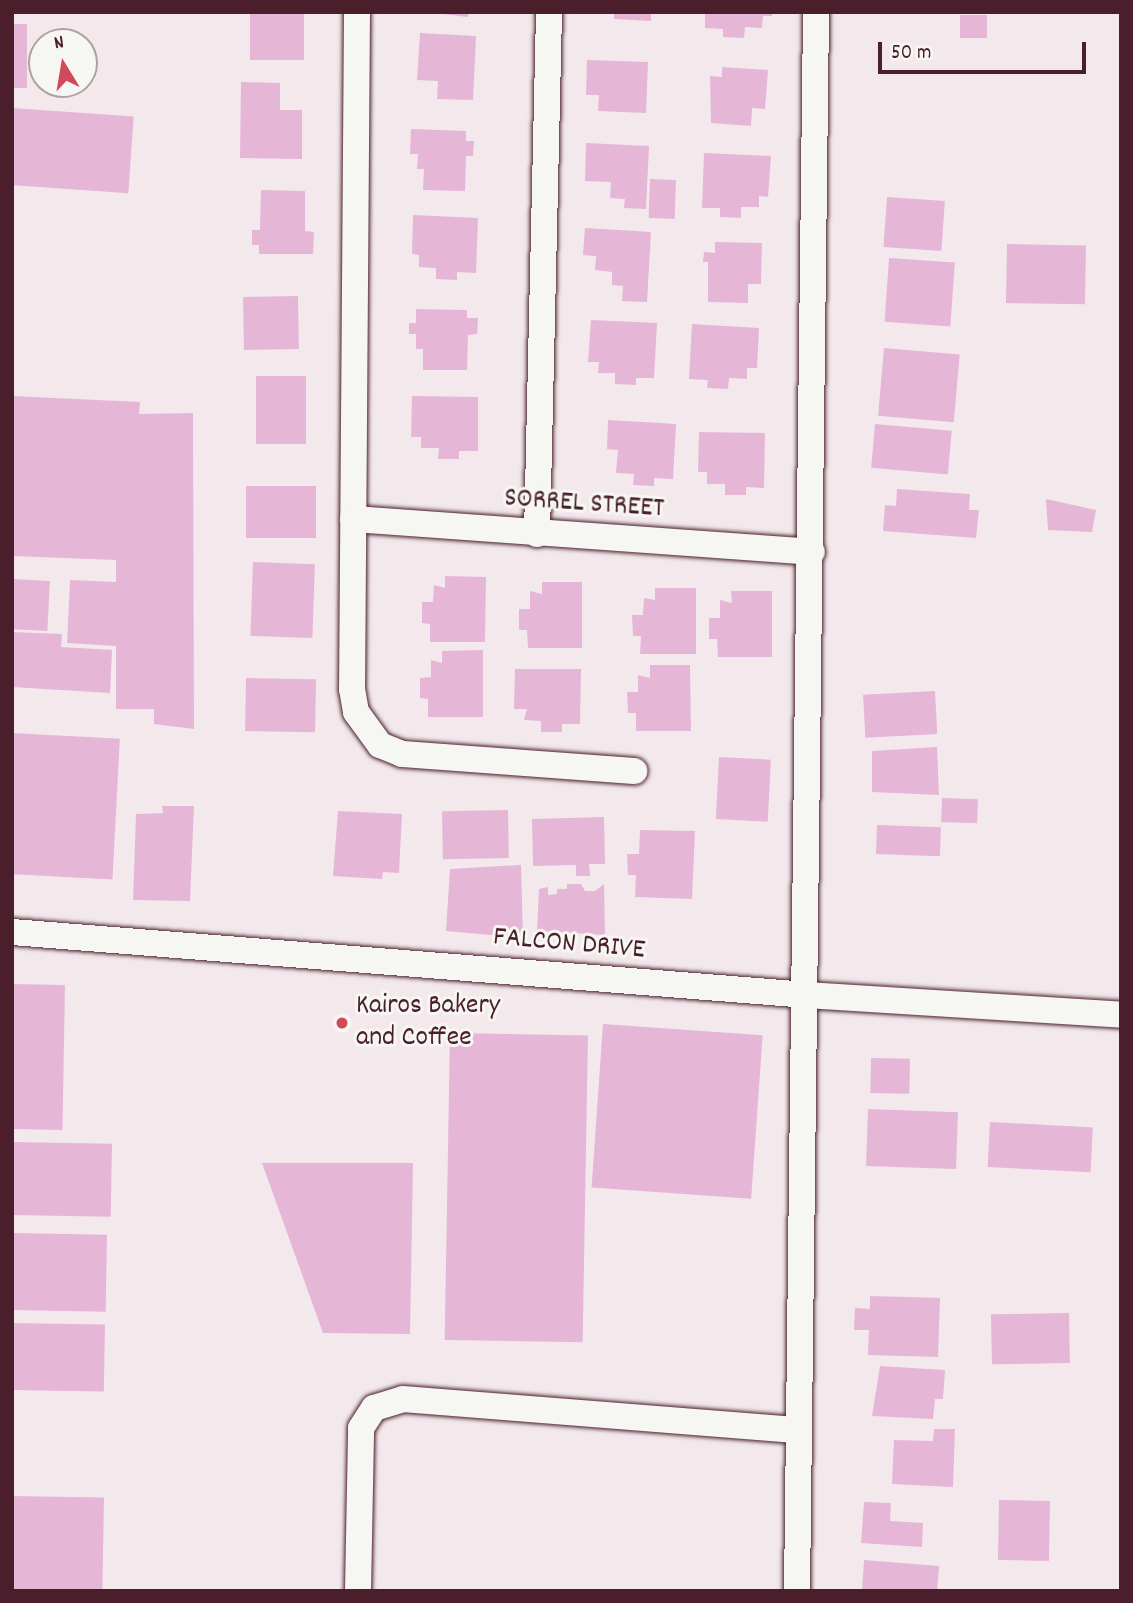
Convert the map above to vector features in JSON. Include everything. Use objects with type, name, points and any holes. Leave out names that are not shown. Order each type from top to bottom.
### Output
[{"type":"street","points":[[357,12],[352,690],[365,730],[380,746],[402,754],[635,771]]},
{"type":"street","points":[[537,534],[549,12]]},
{"type":"street","points":[[797,1591],[807,995],[816,12]]},
{"type":"street","name":"SORREL STREET","points":[[353,519],[812,552]]},
{"type":"street","name":"FALCON DRIVE","points":[[12,932],[807,995],[1121,1015]]},
{"type":"street","points":[[358,1591],[361,1428],[374,1408],[403,1399],[799,1430]]},
{"type":"building","points":[[250,12],[304,12],[304,60],[250,60]]},
{"type":"building","points":[[426,12],[469,12],[468,17]]},
{"type":"building","points":[[614,12],[651,12],[651,21],[614,19]]},
{"type":"building","points":[[705,12],[772,12],[772,16],[763,16],[762,28],[745,27],[744,38],[723,37],[723,29],[705,28]]},
{"type":"building","points":[[960,15],[987,15],[987,38],[960,38]]},
{"type":"building","points":[[12,24],[27,24],[27,88],[12,88]]},
{"type":"building","points":[[420,33],[476,36],[473,100],[437,99],[438,81],[417,80]]},
{"type":"building","points":[[587,60],[648,62],[646,113],[598,111],[599,95],[586,95]]},
{"type":"building","points":[[722,67],[768,70],[765,109],[752,108],[751,126],[711,123],[710,76],[722,77]]},
{"type":"building","points":[[241,82],[280,83],[280,110],[302,110],[302,159],[240,158]]},
{"type":"building","points":[[12,108],[134,117],[128,193],[12,185]]},
{"type":"building","points":[[411,129],[466,131],[466,141],[474,141],[473,156],[466,156],[465,191],[423,190],[424,169],[417,169],[418,154],[410,154]]},
{"type":"building","points":[[586,143],[649,146],[646,209],[624,208],[625,199],[610,198],[611,182],[585,181]]},
{"type":"building","points":[[704,153],[771,156],[768,197],[759,196],[759,207],[741,207],[741,218],[720,217],[720,208],[702,208]]},
{"type":"building","points":[[650,179],[676,180],[675,219],[649,218]]},
{"type":"building","points":[[261,190],[305,191],[305,231],[314,232],[313,254],[259,254],[259,245],[252,245],[252,230],[260,230]]},
{"type":"building","points":[[887,197],[945,201],[941,251],[884,247]]},
{"type":"building","points":[[413,215],[478,218],[476,273],[457,272],[457,280],[436,279],[436,268],[419,267],[419,255],[412,254]]},
{"type":"building","points":[[585,228],[651,232],[647,302],[622,301],[623,286],[612,285],[612,272],[595,270],[596,256],[583,255]]},
{"type":"building","points":[[715,242],[762,243],[761,284],[748,284],[748,303],[708,302],[708,262],[703,262],[704,252],[715,253]]},
{"type":"building","points":[[1007,244],[1086,245],[1085,304],[1006,303]]},
{"type":"building","points":[[889,258],[955,263],[950,326],[885,322]]},
{"type":"building","points":[[298,296],[299,349],[244,350],[243,297]]},
{"type":"building","points":[[416,309],[467,310],[467,318],[478,318],[477,334],[468,335],[467,370],[423,370],[423,349],[416,349],[416,334],[409,334],[409,323],[416,323]]},
{"type":"building","points":[[591,320],[657,323],[654,378],[636,378],[636,385],[615,384],[615,373],[598,373],[599,362],[588,362]]},
{"type":"building","points":[[692,324],[759,328],[757,368],[747,368],[747,379],[729,378],[728,389],[707,388],[708,380],[689,379]]},
{"type":"building","points":[[884,348],[960,355],[954,422],[878,416]]},
{"type":"building","points":[[256,376],[306,376],[306,444],[256,444]]},
{"type":"building","points":[[12,396],[140,402],[139,414],[193,413],[194,729],[154,724],[154,709],[116,709],[116,646],[67,643],[70,580],[116,582],[116,560],[12,556]]},
{"type":"building","points":[[412,396],[478,397],[478,451],[459,451],[459,459],[438,459],[439,448],[421,448],[421,437],[411,437]]},
{"type":"building","points":[[608,420],[676,424],[673,479],[654,478],[654,486],[633,485],[634,474],[616,473],[618,450],[607,449]]},
{"type":"building","points":[[875,424],[952,431],[948,475],[871,468]]},
{"type":"building","points":[[699,432],[765,433],[764,488],[746,487],[746,495],[725,495],[725,484],[707,484],[707,472],[698,472]]},
{"type":"building","points":[[246,486],[316,486],[316,538],[246,538]]},
{"type":"building","points":[[897,489],[970,494],[969,510],[979,510],[976,538],[883,531],[885,505],[896,506]]},
{"type":"building","points":[[1046,499],[1096,510],[1092,532],[1048,530]]},
{"type":"building","points":[[253,562],[315,564],[312,638],[250,636]]},
{"type":"building","points":[[445,576],[486,577],[485,642],[430,642],[430,624],[422,623],[422,602],[433,602],[434,585],[445,588]]},
{"type":"building","points":[[12,579],[50,581],[47,631],[12,629]]},
{"type":"building","points":[[542,582],[582,582],[582,648],[528,648],[527,630],[519,630],[519,609],[530,609],[530,591],[542,594]]},
{"type":"building","points":[[655,588],[696,588],[696,654],[640,654],[641,636],[633,636],[632,615],[643,615],[644,598],[655,600]]},
{"type":"building","points":[[731,591],[772,591],[772,657],[718,657],[717,639],[709,639],[709,618],[720,618],[720,600],[732,603]]},
{"type":"building","points":[[12,632],[62,634],[61,647],[112,650],[110,693],[12,687]]},
{"type":"building","points":[[483,650],[483,717],[428,717],[428,699],[420,698],[420,678],[431,677],[431,660],[442,663],[442,651]]},
{"type":"building","points":[[650,665],[690,665],[691,731],[636,731],[636,713],[628,713],[627,692],[638,692],[638,675],[650,678]]},
{"type":"building","points":[[515,669],[581,669],[580,724],[562,724],[562,732],[541,732],[541,721],[524,720],[527,709],[514,709]]},
{"type":"building","points":[[246,678],[316,679],[315,732],[245,731]]},
{"type":"building","points":[[935,691],[937,734],[865,738],[863,695]]},
{"type":"building","points":[[12,733],[120,739],[112,879],[12,874]]},
{"type":"building","points":[[937,747],[939,795],[872,792],[872,751]]},
{"type":"building","points":[[719,757],[771,760],[768,822],[716,819]]},
{"type":"building","points":[[942,798],[978,799],[977,823],[941,822]]},
{"type":"building","points":[[162,806],[194,806],[190,901],[133,900],[136,814],[163,813]]},
{"type":"building","points":[[508,810],[509,858],[443,859],[442,811]]},
{"type":"building","points":[[338,811],[402,814],[399,873],[383,872],[382,879],[333,876]]},
{"type":"building","points":[[604,817],[605,864],[589,864],[590,876],[576,876],[576,865],[533,866],[532,819]]},
{"type":"building","points":[[877,825],[941,827],[940,856],[876,854]]},
{"type":"building","points":[[640,830],[695,831],[692,899],[635,897],[636,875],[628,875],[627,854],[639,854]]},
{"type":"building","points":[[521,865],[523,938],[446,931],[450,869]]},
{"type":"building","points":[[567,884],[581,884],[585,891],[595,891],[604,884],[605,935],[537,931],[539,889],[548,887],[548,895],[557,894],[557,889],[567,889]]},
{"type":"building","points":[[12,984],[65,985],[62,1130],[12,1129]]},
{"type":"building","points":[[603,1024],[763,1035],[751,1199],[592,1188]]},
{"type":"building","points":[[450,1033],[588,1035],[583,1342],[445,1340]]},
{"type":"building","points":[[871,1058],[910,1059],[909,1094],[870,1093]]},
{"type":"building","points":[[868,1109],[958,1112],[956,1169],[866,1166]]},
{"type":"building","points":[[990,1122],[1093,1127],[1091,1172],[988,1167]]},
{"type":"building","points":[[12,1142],[112,1144],[111,1217],[12,1215]]},
{"type":"building","points":[[262,1163],[413,1163],[410,1334],[323,1333]]},
{"type":"building","points":[[12,1233],[107,1235],[106,1312],[12,1310]]},
{"type":"building","points":[[870,1296],[940,1298],[938,1357],[868,1355],[869,1330],[854,1330],[855,1308],[870,1309]]},
{"type":"building","points":[[1069,1313],[1070,1363],[992,1364],[991,1314]]},
{"type":"building","points":[[12,1323],[105,1325],[104,1392],[12,1390]]},
{"type":"building","points":[[880,1366],[945,1370],[943,1399],[935,1399],[933,1419],[872,1416]]},
{"type":"building","points":[[934,1429],[955,1429],[953,1487],[892,1484],[894,1440],[933,1441]]},
{"type":"building","points":[[12,1496],[104,1498],[102,1591],[12,1591]]},
{"type":"building","points":[[999,1500],[1050,1501],[1049,1561],[998,1560]]},
{"type":"building","points":[[864,1502],[891,1503],[890,1521],[923,1523],[922,1547],[861,1543]]},
{"type":"building","points":[[864,1560],[939,1566],[937,1591],[862,1591]]},
{"type":"place","name":"Kairos Bakery and Coffee","points":[[342,1023]]}]
